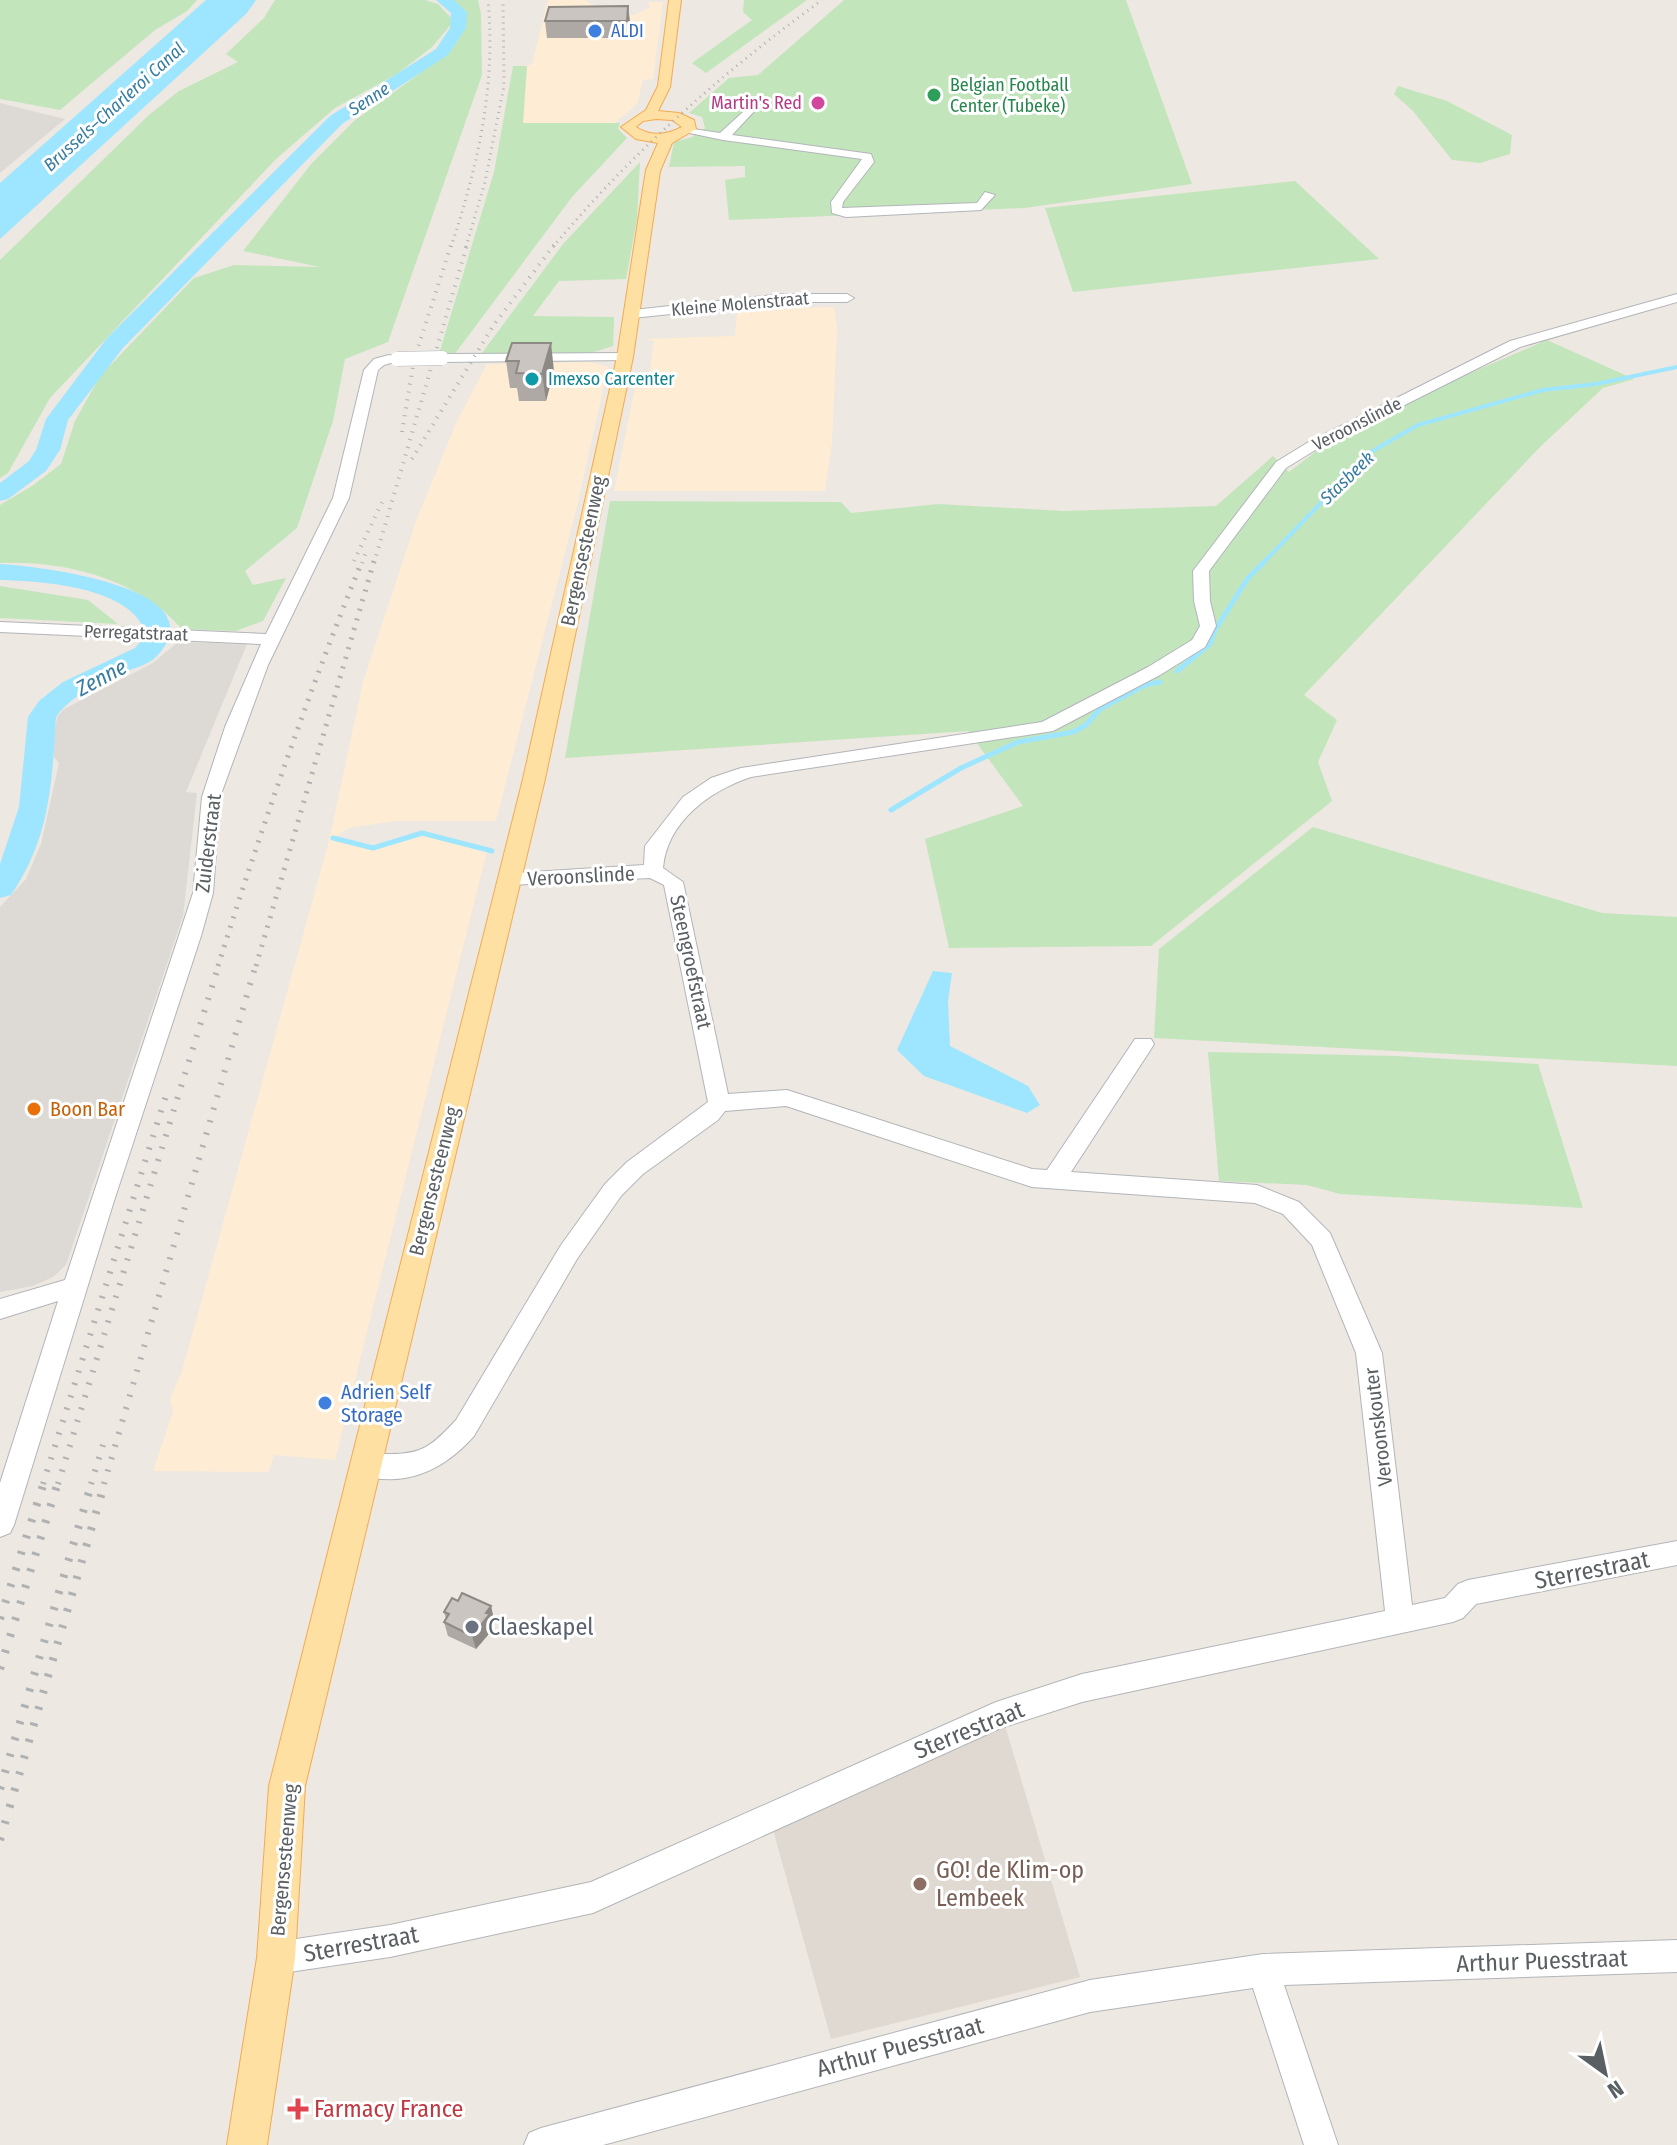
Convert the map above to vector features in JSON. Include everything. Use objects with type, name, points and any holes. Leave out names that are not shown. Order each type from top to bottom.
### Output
[{"type":"main road","points":[[647,116],[655,109],[659,91],[664,87],[675,0]]},
{"type":"main road","points":[[664,87],[669,91],[667,104],[674,116]]},
{"type":"main road","points":[[647,116],[674,116],[689,123],[686,131],[670,137],[633,134],[628,127],[633,121],[647,116]]},
{"type":"main road","points":[[647,137],[648,165],[653,170],[658,166],[662,145],[670,137]]},
{"type":"main road","name":"Bergensesteenweg","points":[[247,2145],[276,1958],[287,1786],[509,879],[625,357],[653,170]]},
{"type":"street","points":[[723,137],[754,105]]},
{"type":"street","points":[[686,131],[867,156],[868,162],[837,202],[836,210],[846,213],[981,206],[989,195]]},
{"type":"street","name":"Kleine Molenstraat","points":[[633,314],[784,298],[847,298]]},
{"type":"street","name":"Veroonslinde","points":[[1154,671],[1199,643],[1208,626],[1202,601],[1201,571],[1281,465],[1312,446],[1515,344],[1677,298]]},
{"type":"street","name":"Zuiderstraat","points":[[0,1525],[191,936],[203,893],[211,797],[234,727],[272,639],[341,498],[371,370],[375,363],[384,359],[625,357]]},
{"type":"street","name":"Perregatstraat","points":[[0,627],[272,639]]},
{"type":"street","name":"Steengroefstraat","points":[[719,1103],[673,882],[653,871],[655,846],[690,801],[723,779],[748,772],[1047,727],[1154,671]]},
{"type":"street","name":"Veroonslinde","points":[[509,879],[653,871]]},
{"type":"street","points":[[1052,1181],[1143,1044]]},
{"type":"street","name":"Veroonskouter","points":[[719,1103],[787,1098],[1032,1178],[1257,1194],[1291,1208],[1322,1240],[1369,1353],[1400,1622]]},
{"type":"street","points":[[364,1465],[414,1466],[434,1460],[446,1450],[465,1428],[569,1252],[613,1190],[635,1168],[710,1114],[719,1103]]},
{"type":"street","points":[[0,1309],[77,1286]]},
{"type":"street","name":"Sterrestraat","points":[[276,1958],[390,1941],[593,1897],[996,1716],[1082,1688],[1453,1609],[1468,1593],[1677,1553]]},
{"type":"street","name":"Arthur Puesstraat","points":[[541,2145],[1090,1996],[1263,1970],[1677,1956]]},
{"type":"street","points":[[1263,1970],[1321,2145]]},
{"type":"shaded area","points":[[548,0],[585,0],[613,16],[634,15],[650,7],[648,2],[663,2],[653,79],[643,80],[637,104],[615,123],[523,123],[527,66],[532,64]]},
{"type":"shaded area","points":[[0,103],[65,119],[0,173]]},
{"type":"shaded area","points":[[834,307],[837,329],[832,442],[825,491],[614,491],[637,377],[649,376],[654,341],[644,339],[735,336],[737,310]]},
{"type":"shaded area","points":[[590,362],[608,367],[577,506],[496,821],[396,821],[348,828],[331,840],[377,848],[425,836],[487,851],[335,1460],[274,1455],[268,1472],[153,1471],[173,1411],[170,1399],[182,1371],[329,841],[363,682],[416,521],[457,421],[487,364]]},
{"type":"shaded area","points":[[178,642],[247,644],[186,792],[197,793],[183,916],[66,1265],[53,1277],[33,1286],[0,1292],[0,907],[26,879],[41,844],[59,763],[54,757],[53,745],[57,717],[64,709],[153,663]]},
{"type":"shaded area","name":"GO! de Klim-op Lembeek","points":[[1004,1722],[1080,1977],[831,2039],[772,1826]]},
{"type":"green space","points":[[0,0],[197,0],[187,11],[155,30],[60,110],[0,99]]},
{"type":"green space","points":[[275,0],[425,0],[438,4],[454,21],[432,47],[397,74],[335,108],[276,159],[50,398],[8,473],[0,478],[0,260],[149,115],[179,91],[238,62],[226,54],[264,18]]},
{"type":"green space","points":[[453,0],[478,0],[482,75],[388,342],[345,359],[333,421],[297,528],[245,571],[253,585],[286,578],[263,621],[236,631],[182,629],[144,597],[99,576],[50,565],[0,563],[0,505],[61,464],[75,421],[100,376],[194,278],[234,265],[320,267],[243,251],[312,163],[354,121],[448,53],[462,29],[465,10]]},
{"type":"green space","points":[[744,0],[807,0],[706,73],[692,63],[752,20],[743,12]]},
{"type":"green space","name":"Belgian Football Center (Tubeke)","points":[[844,0],[1126,0],[1192,184],[1025,208],[729,220],[725,180],[745,177],[745,166],[669,167],[674,142],[692,137],[705,128],[702,117],[689,113],[729,78],[758,75]]},
{"type":"green space","points":[[513,66],[527,66],[523,123],[620,123],[618,129],[627,138],[572,197],[454,355],[439,354],[494,172]]},
{"type":"green space","points":[[1398,86],[1447,101],[1512,135],[1510,154],[1480,163],[1452,160],[1413,111],[1394,94]]},
{"type":"green space","points":[[640,162],[637,219],[626,279],[559,281],[533,316],[614,317],[613,346],[591,353],[482,353],[563,244]]},
{"type":"green space","points":[[1295,181],[1379,259],[1073,292],[1045,208]]},
{"type":"green space","points":[[1547,340],[1634,379],[1603,388],[1540,447],[1304,695],[1337,720],[1318,762],[1332,801],[1151,946],[949,948],[925,839],[1023,806],[968,731],[565,758],[610,501],[841,502],[851,513],[938,504],[1064,511],[1216,506],[1273,456],[1289,472],[1319,449],[1452,381]]},
{"type":"green space","points":[[0,586],[88,600],[118,624],[0,618]]},
{"type":"green space","points":[[1313,827],[1602,913],[1677,917],[1677,1066],[1154,1038],[1159,949]]},
{"type":"green space","points":[[1208,1052],[1396,1056],[1538,1064],[1583,1208],[1340,1194],[1307,1185],[1219,1181]]},
{"type":"water","name":"Brussels–Charleroi Canal","points":[[206,0],[256,0],[247,13],[0,239],[0,183]]},
{"type":"water","points":[[933,971],[952,973],[948,1001],[950,1046],[1028,1086],[1040,1105],[1027,1113],[924,1076],[897,1050]]},
{"type":"building","points":[[628,6],[627,21],[545,21],[549,7]]},
{"type":"building","points":[[512,343],[551,343],[542,374],[516,373],[519,361],[506,361]]},
{"type":"building","points":[[462,1593],[491,1606],[486,1613],[490,1614],[472,1636],[444,1622],[449,1614],[444,1612],[452,1598],[458,1601]]},
{"type":"waterway","name":"Zenne","points":[[0,494],[38,466],[48,450],[57,419],[115,343],[336,120],[442,52],[458,28],[459,12],[444,0]]},
{"type":"waterway","name":"Stasbeek","points":[[1263,563],[1369,453],[1418,425],[1543,390],[1596,384],[1677,367]]},
{"type":"waterway","name":"Stasbeek","points":[[1177,671],[1210,644],[1215,630],[1248,578],[1263,563]]},
{"type":"waterway","name":"Zenne","points":[[0,572],[55,576],[100,587],[142,608],[157,629],[155,641],[144,654],[73,688],[49,707],[42,717],[37,784],[28,829],[22,850],[0,888]]},
{"type":"waterway","name":"Stasbeek","points":[[891,810],[961,768],[1018,742],[1073,732],[1086,725],[1100,709],[1145,685],[1160,682]]},
{"type":"waterway","name":"Stasbeek","points":[[333,838],[373,848],[422,833],[492,851]]},
{"type":"railway","points":[[451,247],[483,125],[489,64],[488,0]]},
{"type":"railway","points":[[466,247],[485,182],[504,86],[503,0]]},
{"type":"railway","points":[[553,247],[646,146],[714,85],[822,0]]},
{"type":"railway","points":[[402,432],[414,360],[451,245]]},
{"type":"railway","points":[[374,563],[467,245]]},
{"type":"railway","points":[[412,459],[493,326],[554,245]]},
{"type":"railway","points":[[354,561],[385,496]]},
{"type":"railway","points":[[362,563],[366,552]]},
{"type":"railway","points":[[218,966],[286,762],[362,561]]},
{"type":"railway","points":[[256,966],[374,561]]},
{"type":"railway","points":[[58,1484],[219,964]]},
{"type":"railway","points":[[104,1484],[256,964]]},
{"type":"railway","points":[[43,1484],[168,1089]]},
{"type":"railway","points":[[91,1484],[106,1435]]},
{"type":"railway","points":[[0,1619],[44,1482]]},
{"type":"railway","points":[[0,1669],[58,1482]]},
{"type":"railway","points":[[0,1789],[92,1482]]},
{"type":"railway","points":[[0,1840],[105,1482]]},
{"type":"place","name":"ALDI","points":[[595,31]]},
{"type":"place","name":"Belgian Football Center (Tubeke)","points":[[934,95]]},
{"type":"place","name":"Martin's Red","points":[[818,103]]},
{"type":"place","name":"Imexso Carcenter","points":[[532,379]]},
{"type":"place","name":"Boon Bar","points":[[34,1109]]},
{"type":"place","name":"Adrien Self Storage","points":[[325,1403]]},
{"type":"place","name":"Claeskapel","points":[[472,1627]]},
{"type":"place","name":"GO! de Klim-op Lembeek","points":[[920,1884]]},
{"type":"place","name":"Farmacy France","points":[[298,2109]]},
{"type":"water label","name":"Senne","points":[[369,99]]}]
